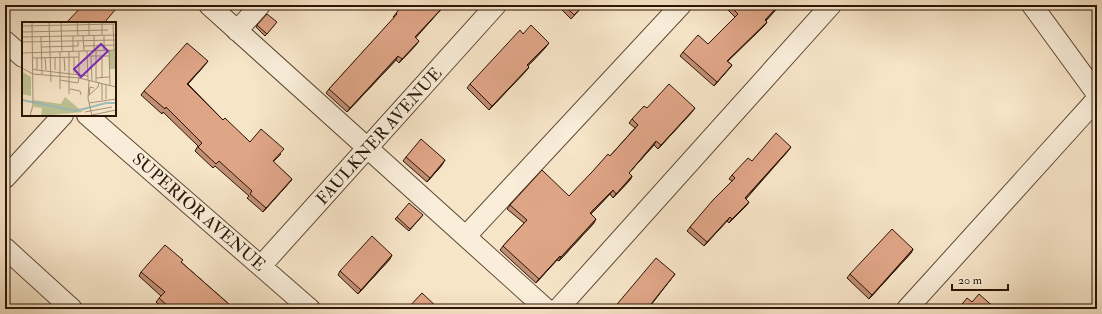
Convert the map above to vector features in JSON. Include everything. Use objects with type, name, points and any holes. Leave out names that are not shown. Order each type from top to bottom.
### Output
[{"type":"street","points":[[208,5],[546,309]]},
{"type":"street","points":[[237,31],[260,5]]},
{"type":"street","name":"FAULKNER AVENUE","points":[[261,266],[496,5]]},
{"type":"street","points":[[466,236],[681,5]]},
{"type":"street","points":[[558,309],[831,5]]},
{"type":"street","points":[[1032,5],[1097,94]]},
{"type":"street","points":[[5,41],[22,56]]},
{"type":"street","points":[[907,309],[1097,99]]},
{"type":"street","points":[[5,178],[62,116]]},
{"type":"street","name":"SUPERIOR AVENUE","points":[[88,116],[261,266],[306,308]]},
{"type":"street","points":[[5,248],[72,309]]},
{"type":"building","points":[[83,5],[110,5],[115,10],[105,22],[67,22]]},
{"type":"building","points":[[403,5],[445,5],[415,37],[419,41],[402,59],[398,56],[350,108],[329,89],[397,14],[396,13]]},
{"type":"building","points":[[564,5],[584,5],[574,15]]},
{"type":"building","points":[[729,5],[779,5],[765,20],[767,22],[727,61],[732,65],[717,82],[683,52],[698,35],[708,44],[738,14]]},
{"type":"building","points":[[267,14],[277,22],[267,34],[257,25]]},
{"type":"building","points":[[531,25],[549,43],[527,65],[529,67],[492,106],[470,84],[520,30],[523,34]]},
{"type":"building","points":[[187,43],[208,61],[187,84],[223,120],[225,118],[250,142],[261,129],[284,149],[273,161],[292,179],[266,208],[250,194],[252,191],[219,161],[216,164],[198,147],[202,143],[166,107],[165,109],[144,91]]},
{"type":"building","points":[[669,84],[695,108],[661,145],[656,141],[629,173],[632,176],[616,194],[613,190],[590,213],[596,219],[539,279],[503,246],[527,220],[510,205],[542,170],[569,196],[608,154],[610,156],[638,125],[632,119],[644,106],[647,108]]},
{"type":"building","points":[[776,133],[791,147],[745,198],[749,202],[732,219],[730,217],[707,242],[690,227],[713,200],[735,178],[732,175],[748,158],[752,161]]},
{"type":"building","points":[[421,139],[445,160],[430,178],[406,157]]},
{"type":"building","points":[[409,203],[423,215],[410,229],[397,217]]},
{"type":"building","points":[[892,229],[913,249],[872,295],[850,274]]},
{"type":"building","points":[[372,236],[392,255],[361,290],[340,271]]},
{"type":"building","points":[[165,245],[183,260],[181,262],[230,305],[226,309],[171,309],[159,298],[165,292],[141,272]]},
{"type":"building","points":[[656,258],[675,274],[647,309],[613,309]]},
{"type":"building","points":[[422,293],[439,309],[407,309]]},
{"type":"building","points":[[979,294],[996,309],[958,309],[967,298],[972,302]]}]
